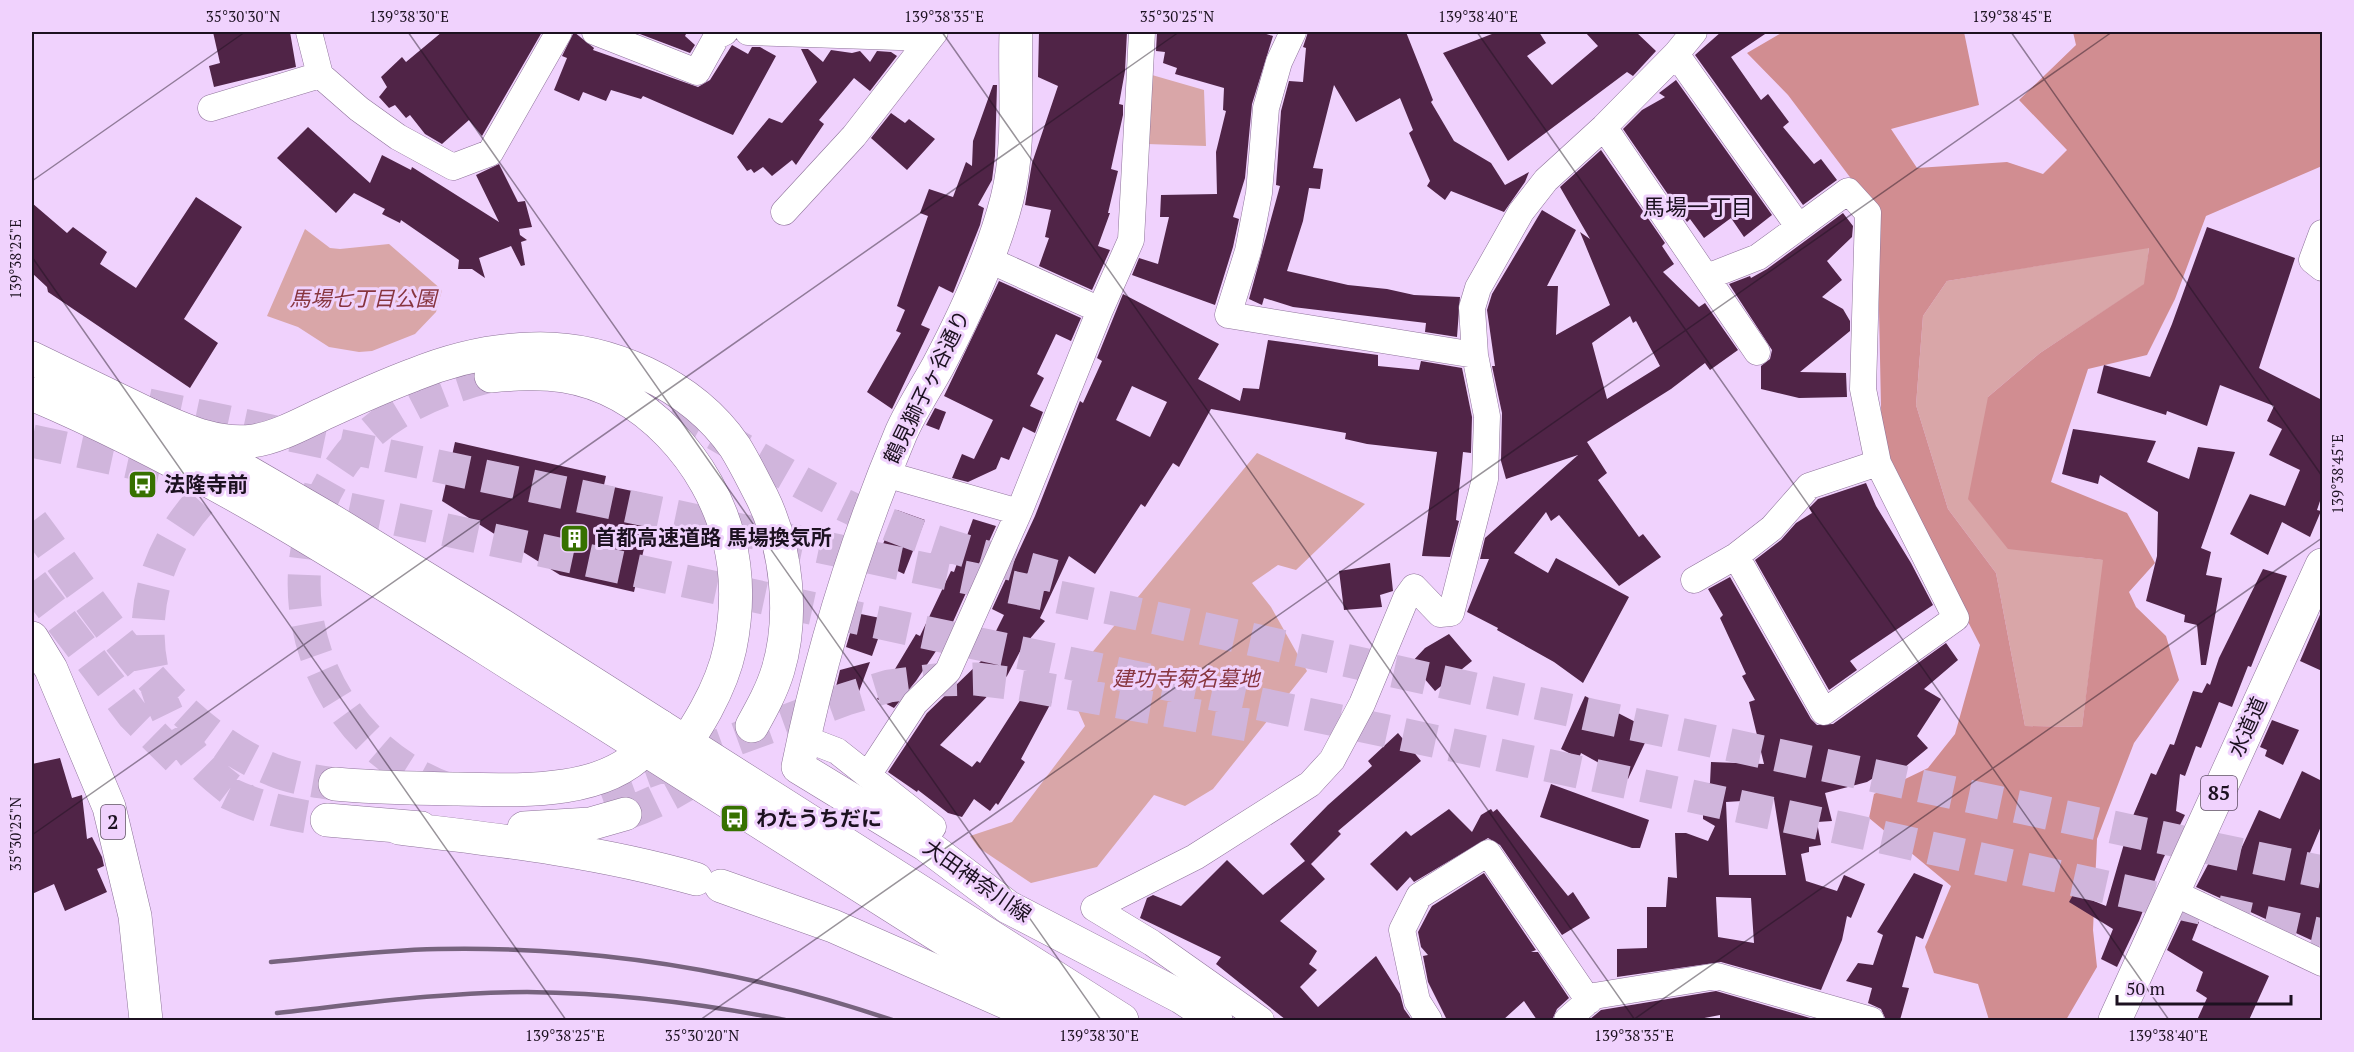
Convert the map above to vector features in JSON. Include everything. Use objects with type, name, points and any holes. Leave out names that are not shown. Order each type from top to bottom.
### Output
[{"type":"main road","name":"鶴見獅子ヶ谷通り","points":[[803,738],[843,592],[885,474],[902,431],[939,363],[989,260],[1008,197],[1016,148],[1016,32]]},
{"type":"main road","points":[[150,415],[201,437],[251,441],[291,429],[415,374],[493,352],[534,348],[575,352],[645,373],[678,391],[708,416],[734,446],[767,507],[779,544],[786,610],[784,641],[778,671],[752,726]]},
{"type":"main road","points":[[32,358],[150,415],[334,522],[666,746],[776,816],[1072,1020]]},
{"type":"main road","points":[[335,784],[370,788],[505,790],[558,788],[606,774],[666,746],[718,682],[729,650],[734,617],[735,578],[729,540],[717,504],[699,472],[679,444],[654,419],[628,400],[597,385],[565,376],[529,373],[491,376]]},
{"type":"main road","points":[[32,394],[122,436],[248,502],[666,746]]},
{"type":"main road","name":"水道道","points":[[2115,1020],[2322,565]]},
{"type":"main road","name":"2","points":[[32,638],[51,669],[109,807],[135,916],[146,1020]]},
{"type":"main road","name":"大田神奈川線","points":[[803,738],[798,767],[926,845],[1008,907],[1180,997],[1216,1020]]},
{"type":"main road","points":[[399,828],[552,828],[590,824],[626,814]]},
{"type":"main road","name":"大田神奈川線","points":[[776,816],[1122,1020]]},
{"type":"main road","points":[[327,820],[558,848],[610,857],[708,883],[833,926],[1046,1020]]},
{"type":"street","points":[[309,32],[320,75],[359,109],[398,137],[453,167],[490,153],[559,32]]},
{"type":"street","points":[[595,32],[697,72],[717,36],[725,32]]},
{"type":"street","points":[[748,32],[932,34]]},
{"type":"street","points":[[868,776],[915,703],[948,670],[1019,512],[1100,310],[1131,240],[1142,32]]},
{"type":"street","points":[[1293,32],[1279,62],[1266,108],[1259,193],[1248,251],[1228,315],[1475,355]]},
{"type":"street","points":[[1261,1020],[1152,943],[1094,908],[1195,857],[1310,784],[1332,760],[1362,704],[1406,598],[1414,587],[1440,614],[1451,613],[1485,479],[1487,416],[1475,355],[1473,308],[1478,288],[1521,212],[1546,180],[1604,128],[1676,54],[1694,32]]},
{"type":"street","points":[[784,212],[854,136],[932,34]]},
{"type":"street","points":[[1676,54],[1798,226]]},
{"type":"street","points":[[211,108],[320,75]]},
{"type":"street","points":[[1604,128],[1757,352]]},
{"type":"street","points":[[1707,277],[1758,257],[1848,191],[1868,213],[1863,389],[1878,463],[1956,618],[1824,712],[1736,556]]},
{"type":"street","points":[[2322,233],[2312,260],[2322,268]]},
{"type":"street","points":[[989,260],[1100,310]]},
{"type":"street","points":[[1694,580],[1736,556],[1772,528],[1809,486],[1878,463]]},
{"type":"street","points":[[885,474],[1019,512]]},
{"type":"street","points":[[803,738],[837,751],[933,827]]},
{"type":"street","points":[[1429,1020],[1417,1001],[1402,930],[1419,896],[1488,853],[1589,1000]]},
{"type":"street","points":[[2174,892],[2322,963]]},
{"type":"street","points":[[1567,1020],[1594,996],[1717,976],[1820,1013],[1871,1020]]},
{"type":"green space","points":[[1152,75],[1204,90],[1206,146],[1147,144]]},
{"type":"green space","name":"馬場七丁目公園","points":[[305,229],[330,248],[389,244],[442,290],[436,312],[415,334],[372,351],[359,352],[329,347],[298,327],[267,316]]},
{"type":"green space","points":[[2149,247],[2145,284],[2040,353],[1988,397],[2078,557],[2104,560],[2082,727],[2025,726],[1996,573],[1948,509],[1916,405],[1923,316],[1947,281]]},
{"type":"green space","name":"建功寺菊名墓地","points":[[1257,453],[1365,504],[1296,570],[1278,565],[1252,583],[1271,607],[1307,671],[1213,789],[1185,806],[1154,795],[1097,867],[1031,883],[979,848],[970,836],[1012,822],[1085,726],[1077,708],[1094,691],[1076,672]]},
{"type":"shaded area","points":[[1783,32],[1964,32],[1979,105],[1891,129],[1917,168],[2007,162],[2043,174],[2067,150],[2019,100],[2076,45],[2073,32],[2322,32],[2322,166],[2206,216],[2175,299],[2147,355],[2088,369],[2051,482],[2127,513],[2155,563],[2129,592],[2136,607],[2166,636],[2179,680],[2134,743],[2097,839],[2093,930],[2097,967],[2066,1020],[1989,1020],[1978,984],[1934,973],[1925,947],[1951,886],[1869,818],[1874,794],[1928,768],[1955,734],[1980,645],[1882,455],[1877,213],[1788,95],[1747,53]],"holes":[[[2149,248],[2144,284],[2040,353],[1988,397],[1968,499],[2008,549],[2103,560],[2082,727],[2025,726],[1996,573],[1948,509],[1916,405],[1923,316],[1947,281]]]},
{"type":"building","points":[[213,32],[290,32],[296,67],[214,87],[209,66],[220,63]]},
{"type":"building","points":[[442,32],[542,32],[482,136],[469,120],[442,144],[425,134],[410,115],[406,118],[395,105],[389,108],[379,97],[387,87],[381,77],[402,57],[406,62]]},
{"type":"building","points":[[574,32],[594,48],[593,50],[698,87],[710,80],[732,45],[748,54],[752,47],[760,47],[776,56],[733,135],[643,96],[641,99],[611,90],[606,101],[583,92],[579,101],[554,90],[567,58],[562,56]]},
{"type":"building","points":[[642,32],[687,32],[685,36],[695,45],[690,53],[640,34]]},
{"type":"building","points":[[1039,32],[1127,32],[1125,71],[1119,104],[1123,105],[1123,115],[1111,169],[1118,171],[1108,213],[1110,213],[1098,246],[1110,250],[1092,290],[1039,266],[1049,238],[1045,237],[1051,210],[1025,205],[1032,163],[1058,86],[1038,77]]},
{"type":"building","points":[[1157,32],[1260,32],[1273,36],[1252,104],[1245,178],[1233,217],[1239,219],[1215,305],[1132,275],[1139,258],[1158,264],[1169,217],[1160,217],[1161,195],[1217,194],[1216,152],[1226,111],[1223,110],[1224,88],[1175,74],[1177,68],[1163,63],[1165,52],[1156,51]]},
{"type":"building","points":[[1308,32],[1406,32],[1433,100],[1431,102],[1454,141],[1491,163],[1505,185],[1529,172],[1525,182],[1504,212],[1451,191],[1445,200],[1427,186],[1430,181],[1409,133],[1413,130],[1400,98],[1356,122],[1334,85],[1313,168],[1323,169],[1320,189],[1309,188],[1303,221],[1287,271],[1348,285],[1387,289],[1414,295],[1460,297],[1457,337],[1425,332],[1426,323],[1293,307],[1264,298],[1262,305],[1249,299],[1280,186],[1276,185],[1281,111],[1289,81],[1303,82],[1306,48],[1303,47]]},
{"type":"building","points":[[1497,32],[1539,32],[1546,43],[1527,56],[1552,85],[1598,46],[1585,32],[1636,32],[1656,51],[1633,76],[1627,72],[1508,161],[1443,53]]},
{"type":"building","points":[[1721,32],[1768,32],[1731,57],[1761,100],[1768,94],[1789,122],[1783,127],[1814,164],[1821,159],[1837,180],[1803,205],[1695,55]]},
{"type":"building","points":[[801,49],[808,49],[823,62],[831,50],[852,53],[860,51],[870,62],[877,51],[891,52],[897,56],[870,91],[854,78],[819,120],[824,124],[796,165],[792,160],[772,176],[763,167],[754,173],[751,169],[747,171],[737,157],[769,118],[782,123],[817,82]]},
{"type":"building","points":[[1676,80],[1772,215],[1744,237],[1731,218],[1704,238],[1690,219],[1687,222],[1623,129],[1642,110],[1665,97],[1659,93]]},
{"type":"building","points":[[993,85],[997,85],[995,156],[992,180],[978,205],[984,208],[980,225],[953,293],[939,286],[921,325],[930,329],[892,409],[867,392],[901,333],[896,331],[905,310],[897,306],[928,216],[920,213],[929,189],[953,197],[966,162],[972,166],[973,141]]},
{"type":"building","points":[[891,113],[905,123],[909,119],[935,139],[907,170],[871,138]]},
{"type":"building","points":[[308,127],[370,183],[382,155],[411,170],[412,167],[499,222],[476,175],[499,164],[518,202],[525,201],[532,227],[519,229],[520,235],[527,240],[521,242],[525,265],[521,266],[511,246],[479,258],[485,278],[472,269],[458,269],[459,260],[401,220],[400,223],[382,214],[385,209],[354,193],[336,213],[277,158]]},
{"type":"building","points":[[1601,150],[1665,243],[1662,246],[1674,264],[1663,272],[1699,307],[1705,303],[1738,350],[1710,370],[1705,363],[1671,389],[1587,442],[1607,473],[1598,480],[1639,537],[1643,534],[1661,557],[1619,586],[1559,515],[1551,521],[1546,512],[1514,553],[1548,573],[1556,558],[1629,597],[1583,683],[1554,662],[1467,612],[1489,559],[1480,559],[1485,538],[1578,455],[1506,479],[1501,461],[1502,413],[1492,366],[1495,366],[1487,310],[1492,294],[1542,210],[1576,230],[1547,286],[1558,286],[1556,335],[1610,305],[1580,232],[1590,239],[1560,187]],"holes":[[[1630,316],[1633,323],[1636,321],[1660,366],[1607,399],[1592,343]]]},
{"type":"building","points":[[196,197],[242,227],[184,319],[218,343],[190,388],[48,292],[47,287],[32,273],[32,203],[67,233],[73,227],[107,252],[100,264],[136,288]]},
{"type":"building","points":[[1843,213],[1853,226],[1852,237],[1827,261],[1842,280],[1822,297],[1843,309],[1850,321],[1850,331],[1800,372],[1846,373],[1847,397],[1799,398],[1761,389],[1761,366],[1770,359],[1772,350],[1729,284],[1750,276],[1751,278],[1767,269]]},
{"type":"building","points":[[2207,227],[2295,258],[2259,368],[2322,400],[2322,495],[2317,510],[2321,511],[2310,537],[2282,522],[2268,555],[2230,534],[2250,494],[2285,506],[2300,470],[2269,455],[2282,429],[2267,421],[2274,406],[2220,385],[2207,426],[2167,411],[2166,415],[2097,393],[2104,365],[2150,377]]},
{"type":"building","points":[[999,281],[1081,318],[1071,341],[1056,334],[1037,374],[1044,378],[1030,406],[1043,412],[1035,433],[1023,427],[1009,460],[1001,457],[996,469],[968,482],[952,478],[962,454],[974,459],[993,420],[944,396]]},
{"type":"building","points":[[1123,294],[1219,344],[1198,379],[1240,401],[1243,388],[1259,389],[1268,340],[1378,355],[1378,366],[1419,370],[1421,361],[1462,368],[1472,417],[1471,453],[1463,452],[1456,520],[1459,521],[1450,557],[1422,556],[1437,452],[1367,444],[1345,439],[1346,433],[1211,409],[1179,467],[1173,463],[1145,507],[1141,504],[1095,574],[1069,556],[1040,618],[1045,621],[1028,641],[1026,640],[1007,676],[940,745],[972,767],[977,761],[980,763],[1028,688],[1052,701],[1021,759],[1025,762],[998,805],[996,803],[990,811],[974,799],[962,817],[948,813],[918,790],[917,792],[888,772],[927,713],[981,661],[1004,615],[992,609],[1035,516],[1080,401],[1083,403],[1102,361],[1097,358]],"holes":[[[1132,386],[1167,402],[1150,437],[1116,420]]]},
{"type":"building","points":[[935,408],[946,412],[939,430],[926,425]]},
{"type":"building","points":[[2073,429],[2156,441],[2147,462],[2189,479],[2198,447],[2235,452],[2201,548],[2211,552],[2206,575],[2222,578],[2206,665],[2201,665],[2197,625],[2184,622],[2185,615],[2146,601],[2157,556],[2158,512],[2100,475],[2098,484],[2062,474]]},
{"type":"building","name":"首都高速道路 馬場換気所","points":[[455,442],[606,476],[604,485],[656,496],[634,592],[560,575],[442,501]]},
{"type":"building","points":[[1866,483],[1876,506],[1911,563],[1933,605],[1850,661],[1857,670],[1829,690],[1755,560],[1781,540],[1796,523],[1812,513],[1809,508],[1818,499]]},
{"type":"building","points":[[897,510],[925,520],[904,574],[876,561]]},
{"type":"building","points":[[973,519],[996,526],[948,633],[916,681],[894,708],[877,699],[916,634],[920,636],[951,571],[954,572]]},
{"type":"building","points":[[1390,563],[1393,591],[1380,595],[1382,607],[1344,610],[1339,571]]},
{"type":"building","points":[[2263,569],[2287,576],[2251,667],[2248,666],[2232,707],[2219,702],[2201,748],[2196,746],[2185,776],[2180,774],[2176,811],[2185,815],[2163,859],[2139,921],[2117,967],[2101,959],[2113,929],[2069,902],[2074,893],[2106,906],[2130,823],[2151,773],[2156,775],[2170,744],[2174,745],[2193,691],[2202,693],[2207,683],[2210,685],[2219,658]]},
{"type":"building","points":[[1730,577],[1811,719],[1817,725],[1833,724],[1946,643],[1958,660],[1924,689],[1941,699],[1917,736],[1928,748],[1899,772],[1894,766],[1877,780],[1875,777],[1867,782],[1825,793],[1832,821],[1817,822],[1821,845],[1809,847],[1809,852],[1801,854],[1806,881],[1837,891],[1844,875],[1865,884],[1851,918],[1847,916],[1842,940],[1821,990],[1721,962],[1617,977],[1617,949],[1647,948],[1647,907],[1666,907],[1668,877],[1677,878],[1675,833],[1686,833],[1708,841],[1715,826],[1703,819],[1703,784],[1710,783],[1711,762],[1764,764],[1749,702],[1755,700],[1742,676],[1746,674],[1720,618],[1723,615],[1708,589]],"holes":[[[1774,799],[1786,875],[1729,875],[1726,802]],[[1716,897],[1751,898],[1754,943],[1718,937]]]},
{"type":"building","points":[[2322,610],[2322,671],[2300,661]]},
{"type":"building","points":[[856,613],[885,619],[872,656],[846,647]]},
{"type":"building","points":[[1449,634],[1472,661],[1435,691],[1411,663],[1425,648]]},
{"type":"building","points":[[870,662],[854,705],[834,695],[840,670]]},
{"type":"building","points":[[1585,696],[1651,730],[1628,779],[1581,753],[1579,758],[1561,749]]},
{"type":"building","points":[[2272,720],[2299,730],[2283,765],[2265,756],[2267,750],[2260,747]]},
{"type":"building","points":[[1398,733],[1421,761],[1338,831],[1341,834],[1311,864],[1325,879],[1280,921],[1317,951],[1309,964],[1317,970],[1300,987],[1318,1007],[1376,956],[1400,994],[1404,1009],[1412,1020],[1286,1020],[1216,964],[1221,957],[1140,918],[1147,898],[1153,895],[1181,906],[1227,860],[1263,895],[1305,861],[1290,844],[1328,805],[1372,766],[1368,761]]},
{"type":"building","points":[[60,758],[72,798],[82,795],[87,839],[92,837],[102,857],[104,866],[97,869],[107,892],[65,911],[54,884],[32,894],[32,764]]},
{"type":"building","points":[[2302,771],[2322,781],[2322,824],[2306,862],[2322,868],[2322,945],[2196,887],[2221,840],[2241,849],[2259,810],[2280,819]]},
{"type":"building","points":[[1551,784],[1649,820],[1640,848],[1632,848],[1540,817]]},
{"type":"building","points":[[1449,809],[1472,832],[1481,815],[1491,809],[1493,812],[1497,809],[1568,896],[1573,892],[1590,918],[1562,935],[1500,845],[1488,838],[1414,882],[1410,877],[1397,891],[1370,864],[1406,831],[1411,836]]},
{"type":"building","points":[[1484,873],[1536,950],[1531,952],[1538,952],[1569,998],[1557,1009],[1552,1020],[1537,1020],[1524,1001],[1503,1020],[1447,1020],[1428,982],[1423,956],[1428,955],[1421,947],[1418,932],[1432,906]]},
{"type":"building","points":[[1914,873],[1943,885],[1923,939],[1916,936],[1902,987],[1909,988],[1900,1020],[1886,1020],[1881,1009],[1868,1003],[1872,988],[1846,981],[1858,963],[1873,965],[1883,935],[1877,932]]},
{"type":"building","points":[[2183,916],[2199,922],[2192,940],[2269,976],[2249,1020],[2197,1020],[2207,998],[2196,991],[2203,972],[2167,950]]},
{"type":"building","points":[[1716,991],[1817,1020],[1720,1020],[1720,1015],[1694,1020],[1589,1020],[1601,1010]]},
{"type":"tunnel","points":[[450,790],[403,767],[364,734],[334,693],[314,648],[305,599],[307,549],[322,500],[350,454],[364,439],[396,414],[414,404],[471,381],[491,376]]},
{"type":"tunnel","points":[[628,389],[683,416],[815,490],[868,516],[947,545],[1054,576]]},
{"type":"tunnel","points":[[148,405],[1120,610],[1591,715],[2322,872]]},
{"type":"tunnel","points":[[32,441],[189,475]]},
{"type":"tunnel","points":[[237,469],[204,498],[178,530],[160,566],[150,604],[148,643],[155,683],[171,721],[196,758],[221,782],[248,802]]},
{"type":"tunnel","points":[[301,499],[1850,830],[2322,935]]},
{"type":"tunnel","points":[[32,522],[138,663],[168,696],[201,726],[235,751],[273,770],[295,777],[335,784]]},
{"type":"tunnel","points":[[32,582],[133,715],[186,767]]},
{"type":"tunnel","points":[[599,789],[846,699],[889,686],[935,680],[976,679],[1018,684],[1260,727]]},
{"type":"tunnel","points":[[625,814],[672,793],[716,764]]},
{"type":"tunnel","points":[[228,793],[276,810],[327,820]]},
{"type":"railway","points":[[271,962],[375,952],[438,949],[496,949],[611,957],[725,975],[781,987],[892,1020]]},
{"type":"railway","points":[[277,1013],[433,996],[527,992],[592,994],[657,1000],[785,1020]]},
{"type":"place","name":"法隆寺前","points":[[143,485]]},
{"type":"place","name":"首都高速道路 馬場換気所","points":[[574,538]]},
{"type":"place","name":"わたうちだに","points":[[735,819]]},
{"type":"district","name":"馬場一丁目","points":[[1698,207]]}]
